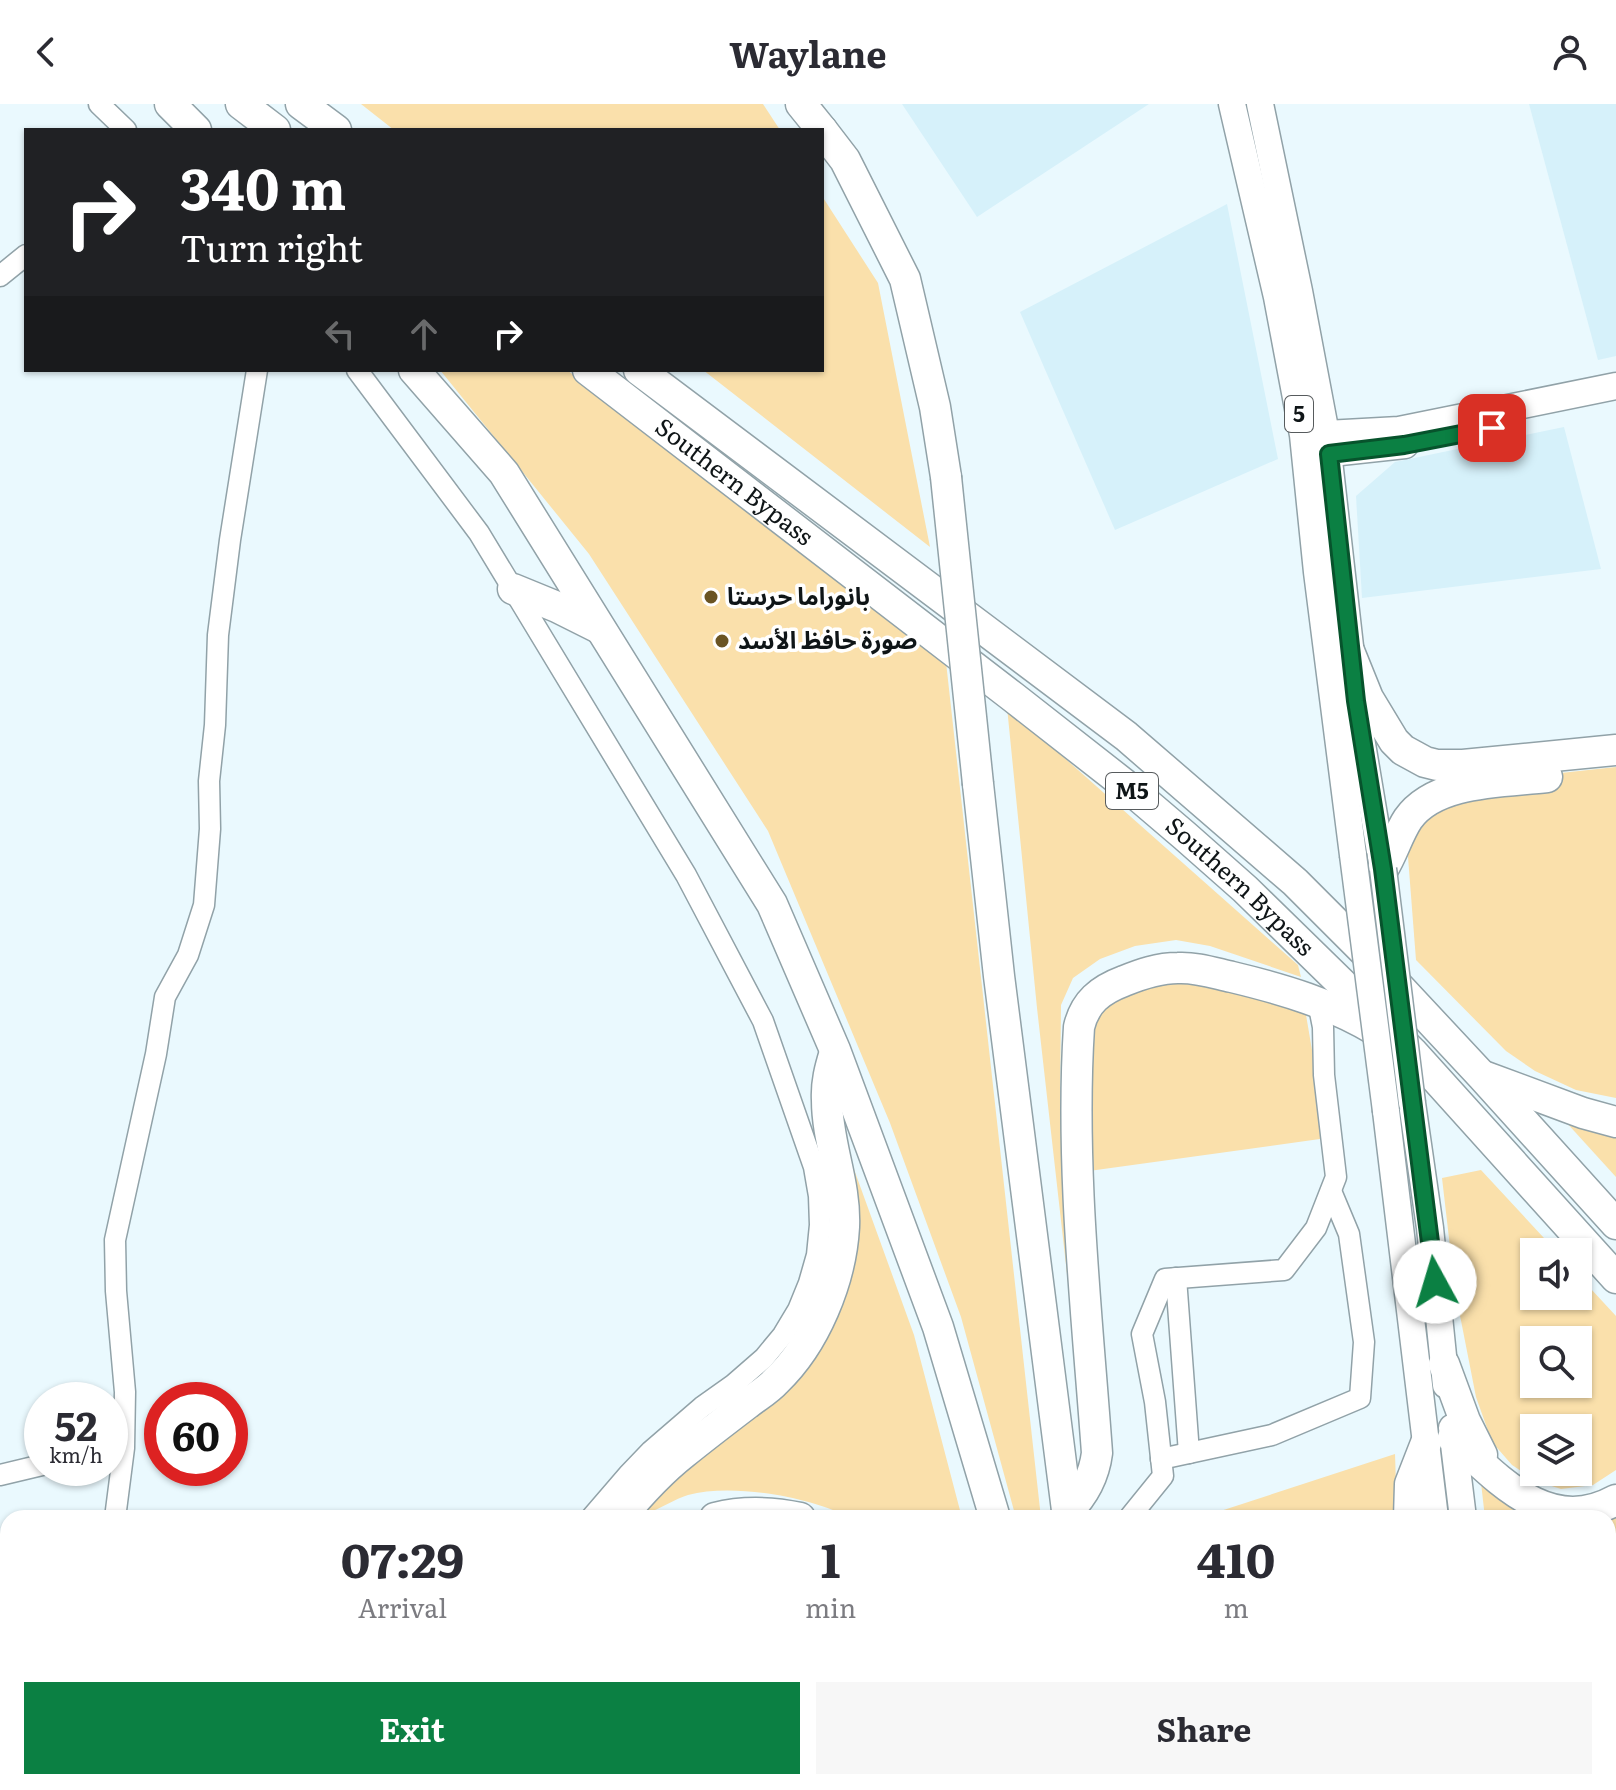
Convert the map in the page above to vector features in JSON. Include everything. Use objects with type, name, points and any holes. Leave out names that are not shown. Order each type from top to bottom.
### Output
[{"type":"highway","points":[[170,104],[194,128]]},
{"type":"highway","points":[[241,104],[272,128]]},
{"type":"highway","points":[[301,104],[333,128]]},
{"type":"highway","points":[[801,104],[820,128]]},
{"type":"highway","points":[[824,133],[845,160],[905,279],[935,407],[946,477],[999,976],[1066,1510]]},
{"type":"highway","points":[[416,372],[504,473],[772,904],[835,1050],[938,1327],[993,1510]]},
{"type":"highway","name":"Southern Bypass","points":[[591,372],[1124,784],[1245,889],[1413,1053],[1616,1278]]},
{"type":"highway","name":"Southern Bypass","points":[[642,372],[1126,736],[1295,882],[1383,970],[1616,1224]]},
{"type":"highway","points":[[513,589],[600,628]]},
{"type":"highway","points":[[1349,651],[1368,698],[1394,741],[1403,750],[1425,762],[1463,765],[1616,750]]},
{"type":"highway","points":[[1383,869],[1409,818],[1419,807],[1445,791],[1616,769]]},
{"type":"highway","points":[[1071,1510],[1088,1485],[1097,1453],[1079,1173],[1078,1037],[1085,1009],[1096,995],[1113,985],[1148,972],[1194,969],[1257,983],[1318,1002],[1354,1017],[1413,1053]]},
{"type":"highway","points":[[627,1510],[681,1455],[777,1381],[809,1338],[821,1315],[840,1264],[844,1228],[844,1195],[827,1107],[828,1082],[835,1050]]},
{"type":"highway","points":[[1482,1076],[1616,1122]]},
{"type":"highway","points":[[1444,1364],[1465,1421],[1493,1474]]},
{"type":"highway","points":[[1409,1510],[1410,1484],[1439,1441],[1493,1474],[1521,1496],[1556,1510]]},
{"type":"highway","points":[[1592,1510],[1616,1500]]},
{"type":"main road","name":"5","points":[[1232,104],[1288,294]]},
{"type":"main road","name":"5","points":[[1260,104],[1288,294],[1349,651],[1348,727],[1353,855],[1386,1111],[1439,1441],[1461,1510]]},
{"type":"main road","points":[[1316,445],[1616,386]]},
{"type":"main road","points":[[1316,445],[1404,445],[1616,403]]},
{"type":"main road","name":"5","points":[[1316,445],[1317,572],[1348,727],[1383,869],[1430,1228],[1444,1364],[1435,1510]]},
{"type":"street","points":[[99,104],[124,128]]},
{"type":"street","points":[[0,276],[24,257]]},
{"type":"street","points":[[124,1382],[115,1240],[156,1054],[165,997],[188,955],[204,905],[218,635],[257,372]]},
{"type":"street","points":[[358,372],[479,533],[686,875],[763,1021],[814,1167],[819,1196],[819,1240],[809,1283],[783,1335],[764,1358],[651,1451],[598,1510]]},
{"type":"street","points":[[1135,1510],[1163,1476],[1155,1402],[1142,1334],[1165,1279],[1284,1270],[1316,1228],[1331,1191],[1336,1177],[1324,1075],[1323,1027],[1318,1002]]},
{"type":"street","points":[[1161,1459],[1272,1435],[1360,1398],[1364,1342],[1349,1234],[1331,1191]]},
{"type":"street","points":[[1176,1278],[1189,1453]]},
{"type":"street","points":[[0,1475],[24,1469]]},
{"type":"street","points":[[115,1510],[116,1486]]},
{"type":"shaded area","points":[[361,104],[763,104],[779,128],[391,128]]},
{"type":"shaded area","points":[[902,104],[1149,104],[977,217]]},
{"type":"shaded area","points":[[1529,104],[1616,104],[1616,356],[1598,360]]},
{"type":"shaded area","points":[[824,199],[878,283],[930,547],[706,372],[824,372]]},
{"type":"shaded area","points":[[1227,204],[1278,459],[1115,530],[1020,312]]},
{"type":"shaded area","points":[[442,372],[570,372],[946,662],[1040,1510],[1014,1510],[961,1317],[890,1123],[768,831],[589,554]]},
{"type":"shaded area","points":[[1564,427],[1601,569],[1362,598],[1356,496],[1395,462]]},
{"type":"shaded area","points":[[1007,707],[1298,965],[1301,977],[1210,946],[1176,940],[1135,946],[1100,959],[1073,978],[1061,1005],[1060,1101],[1069,1201],[1073,1327],[1037,1008]]},
{"type":"shaded area","points":[[1616,767],[1616,1098],[1576,1090],[1535,1071],[1506,1051],[1416,960],[1406,831],[1468,783]]},
{"type":"shaded area","points":[[1149,972],[1305,1009],[1327,1138],[1089,1171],[1088,1018]]},
{"type":"shaded area","points":[[1545,1099],[1616,1119],[1616,1177]]},
{"type":"shaded area","points":[[851,1161],[914,1335],[960,1510],[834,1510],[771,1494],[727,1491],[688,1495],[654,1510],[629,1510],[776,1382]]},
{"type":"shaded area","points":[[1481,1170],[1544,1238],[1520,1238],[1520,1310],[1592,1310],[1592,1290],[1616,1316],[1616,1470],[1592,1485],[1592,1414],[1520,1414],[1520,1470],[1512,1465],[1492,1442],[1476,1397],[1455,1290],[1442,1178]]},
{"type":"shaded area","points":[[1395,1454],[1397,1510],[1224,1510]]},
{"type":"shaded area","points":[[1479,1465],[1526,1502],[1616,1498],[1616,1510],[1484,1510]]},
{"type":"shaded area","points":[[1552,1486],[1585,1486],[1561,1489]]},
{"type":"place","name":"بانوراما حرستا","points":[[711,597]]},
{"type":"place","name":"صورة حافظ الأسد","points":[[722,641]]},
{"type":"route","points":[[1435,1282],[1383,869],[1349,651],[1329,454],[1404,445],[1492,428]]}]
